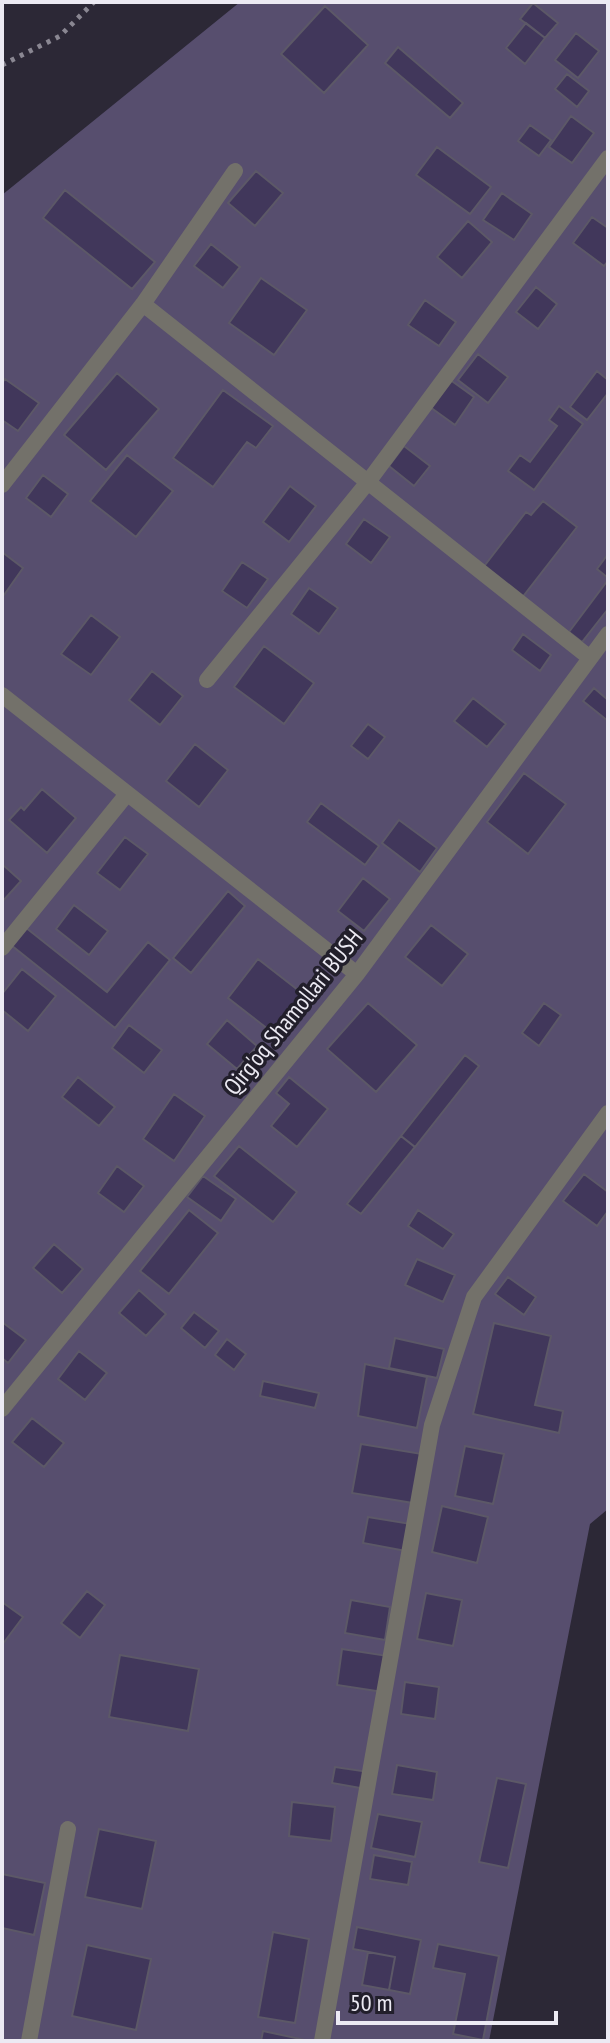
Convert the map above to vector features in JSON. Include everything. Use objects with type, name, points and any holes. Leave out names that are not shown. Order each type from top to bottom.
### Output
[{"type":"street","points":[[207,680],[368,482],[608,158]]},
{"type":"street","points":[[2,485],[143,304],[235,171]]},
{"type":"street","points":[[143,304],[590,658]]},
{"type":"street","name":"Qirg'oq Shamollari BUSH","points":[[2,1409],[357,974],[608,634]]},
{"type":"street","points":[[2,695],[357,974]]},
{"type":"street","points":[[2,948],[127,794]]},
{"type":"street","points":[[322,2041],[432,1425],[474,1297],[608,1113]]},
{"type":"street","points":[[29,2041],[68,1829]]},
{"type":"path","points":[[2,65],[60,36],[94,2]]},
{"type":"shaded area","points":[[240,2],[608,2],[608,1509],[590,1524],[489,2041],[2,2041],[2,195]]},
{"type":"building","points":[[533,3],[558,23],[545,38],[520,19]]},
{"type":"building","points":[[325,6],[368,45],[324,93],[281,54]]},
{"type":"building","points":[[526,23],[545,38],[525,64],[506,48]]},
{"type":"building","points":[[576,33],[599,51],[578,78],[555,60]]},
{"type":"building","points":[[398,47],[463,103],[450,118],[385,63]]},
{"type":"building","points":[[567,74],[589,91],[577,107],[555,89]]},
{"type":"building","points":[[571,116],[594,133],[572,163],[549,147]]},
{"type":"building","points":[[530,125],[551,140],[539,156],[518,141]]},
{"type":"building","points":[[437,147],[491,187],[470,214],[416,175]]},
{"type":"building","points":[[256,171],[283,193],[255,226],[228,203]]},
{"type":"building","points":[[65,190],[155,262],[132,289],[43,218]]},
{"type":"building","points":[[502,193],[532,214],[514,240],[483,220]]},
{"type":"building","points":[[592,217],[608,228],[608,261],[604,266],[573,243]]},
{"type":"building","points":[[468,221],[492,242],[462,278],[437,257]]},
{"type":"building","points":[[211,244],[240,267],[223,288],[194,266]]},
{"type":"building","points":[[261,278],[307,310],[274,355],[229,323]]},
{"type":"building","points":[[536,287],[557,304],[538,329],[516,312]]},
{"type":"building","points":[[425,300],[456,322],[439,346],[408,325]]},
{"type":"building","points":[[478,354],[508,377],[488,403],[458,380]]},
{"type":"building","points":[[597,371],[608,380],[608,393],[587,420],[570,407]]},
{"type":"building","points":[[117,373],[159,409],[106,470],[64,435]]},
{"type":"building","points":[[5,379],[39,403],[18,431],[2,420],[2,383]]},
{"type":"building","points":[[449,379],[474,397],[455,425],[430,407]]},
{"type":"building","points":[[223,390],[273,426],[256,448],[247,442],[213,487],[173,458]]},
{"type":"building","points":[[559,406],[583,424],[534,490],[508,471],[520,455],[530,462],[557,426],[549,420]]},
{"type":"building","points":[[404,446],[430,466],[414,486],[389,466]]},
{"type":"building","points":[[127,455],[173,491],[136,537],[90,501]]},
{"type":"building","points":[[43,475],[68,494],[51,517],[26,498]]},
{"type":"building","points":[[290,486],[316,506],[289,542],[263,522]]},
{"type":"building","points":[[543,501],[577,527],[521,599],[482,569],[526,512],[531,515]]},
{"type":"building","points":[[364,519],[390,537],[371,563],[346,544]]},
{"type":"building","points":[[2,552],[23,568],[4,595],[2,594]]},
{"type":"building","points":[[608,554],[608,578],[597,569]]},
{"type":"building","points":[[242,562],[268,579],[247,608],[222,591]]},
{"type":"building","points":[[608,580],[608,609],[582,642],[569,632]]},
{"type":"building","points":[[309,588],[338,608],[319,634],[291,614]]},
{"type":"building","points":[[91,615],[120,637],[91,675],[61,654]]},
{"type":"building","points":[[523,634],[551,655],[540,671],[512,650]]},
{"type":"building","points":[[264,646],[314,683],[284,724],[234,687]]},
{"type":"building","points":[[152,671],[183,696],[160,725],[129,700]]},
{"type":"building","points":[[594,688],[608,700],[608,721],[583,701]]},
{"type":"building","points":[[473,698],[506,724],[487,747],[454,721]]},
{"type":"building","points":[[368,724],[385,737],[368,759],[351,746]]},
{"type":"building","points":[[195,744],[228,770],[199,807],[166,781]]},
{"type":"building","points":[[524,773],[566,804],[528,854],[487,822]]},
{"type":"building","points":[[42,789],[76,818],[47,853],[9,820],[21,807],[24,810]]},
{"type":"building","points":[[321,803],[379,846],[365,865],[307,822]]},
{"type":"building","points":[[399,820],[437,848],[420,872],[382,843]]},
{"type":"building","points":[[125,837],[148,854],[120,890],[97,873]]},
{"type":"building","points":[[2,864],[21,881],[2,902]]},
{"type":"building","points":[[363,878],[390,899],[364,931],[338,911]]},
{"type":"building","points":[[228,891],[245,906],[191,973],[173,958]]},
{"type":"building","points":[[74,905],[108,931],[89,955],[56,929]]},
{"type":"building","points":[[431,925],[468,954],[442,986],[405,957]]},
{"type":"building","points":[[25,927],[107,992],[148,942],[170,960],[115,1028],[11,945]]},
{"type":"building","points":[[258,959],[312,1001],[282,1040],[228,998]]},
{"type":"building","points":[[22,969],[56,996],[28,1031],[2,1010],[2,994]]},
{"type":"building","points":[[368,1003],[417,1045],[376,1092],[327,1049]]},
{"type":"building","points":[[544,1003],[561,1015],[539,1046],[522,1033]]},
{"type":"building","points":[[227,1020],[257,1046],[237,1069],[207,1044]]},
{"type":"building","points":[[129,1025],[162,1050],[144,1073],[112,1048]]},
{"type":"building","points":[[465,1055],[479,1066],[415,1147],[401,1136]]},
{"type":"building","points":[[78,1077],[115,1107],[99,1126],[62,1097]]},
{"type":"building","points":[[289,1077],[328,1109],[297,1147],[271,1126],[289,1104],[276,1093]]},
{"type":"building","points":[[174,1094],[205,1116],[174,1161],[143,1139]]},
{"type":"building","points":[[401,1136],[415,1147],[361,1214],[347,1204]]},
{"type":"building","points":[[239,1146],[297,1192],[273,1222],[214,1176]]},
{"type":"building","points":[[117,1166],[144,1186],[124,1212],[98,1193]]},
{"type":"building","points":[[584,1174],[608,1192],[608,1211],[597,1226],[563,1201]]},
{"type":"building","points":[[203,1176],[236,1199],[221,1221],[187,1197]]},
{"type":"building","points":[[189,1210],[218,1233],[169,1294],[140,1271]]},
{"type":"building","points":[[418,1210],[454,1234],[443,1249],[408,1226]]},
{"type":"building","points":[[54,1244],[83,1269],[62,1293],[33,1268]]},
{"type":"building","points":[[417,1259],[455,1275],[443,1302],[405,1285]]},
{"type":"building","points":[[508,1277],[536,1297],[524,1315],[495,1294]]},
{"type":"building","points":[[139,1290],[166,1314],[146,1336],[119,1313]]},
{"type":"building","points":[[194,1312],[219,1331],[205,1348],[181,1328]]},
{"type":"building","points":[[2,1322],[26,1340],[8,1363],[2,1358]]},
{"type":"building","points":[[494,1323],[551,1336],[535,1405],[563,1411],[559,1433],[473,1414]]},
{"type":"building","points":[[395,1338],[444,1349],[437,1378],[389,1368]]},
{"type":"building","points":[[227,1339],[246,1354],[234,1370],[215,1355]]},
{"type":"building","points":[[79,1351],[107,1373],[85,1400],[58,1379]]},
{"type":"building","points":[[365,1364],[427,1377],[417,1428],[358,1416]]},
{"type":"building","points":[[263,1381],[319,1393],[315,1408],[260,1396]]},
{"type":"building","points":[[32,1418],[64,1443],[44,1467],[12,1442]]},
{"type":"building","points":[[361,1444],[422,1454],[413,1503],[352,1493]]},
{"type":"building","points":[[465,1446],[504,1454],[493,1504],[455,1496]]},
{"type":"building","points":[[442,1506],[488,1517],[477,1563],[432,1552]]},
{"type":"building","points":[[368,1517],[411,1524],[406,1551],[363,1543]]},
{"type":"building","points":[[87,1591],[105,1605],[80,1638],[61,1623]]},
{"type":"building","points":[[426,1593],[462,1600],[453,1646],[417,1639]]},
{"type":"building","points":[[351,1600],[390,1607],[385,1640],[345,1633]]},
{"type":"building","points":[[2,1602],[23,1617],[2,1645]]},
{"type":"building","points":[[342,1649],[388,1656],[383,1692],[337,1685]]},
{"type":"building","points":[[120,1655],[199,1669],[188,1731],[109,1717]]},
{"type":"building","points":[[405,1682],[439,1687],[435,1719],[401,1714]]},
{"type":"building","points":[[397,1765],[437,1772],[433,1800],[392,1794]]},
{"type":"building","points":[[335,1767],[369,1772],[366,1789],[332,1783]]},
{"type":"building","points":[[497,1778],[526,1784],[508,1868],[479,1862]]},
{"type":"building","points":[[292,1802],[335,1807],[331,1841],[289,1836]]},
{"type":"building","points":[[378,1814],[422,1822],[415,1857],[371,1848]]},
{"type":"building","points":[[99,1829],[156,1841],[142,1909],[85,1897]]},
{"type":"building","points":[[374,1855],[412,1862],[408,1885],[370,1879]]},
{"type":"building","points":[[2,1874],[45,1883],[34,1935],[2,1928]]},
{"type":"building","points":[[357,1927],[421,1940],[410,1994],[389,1990],[395,1957],[353,1949]]},
{"type":"building","points":[[273,1932],[309,1939],[295,2023],[258,2017]]},
{"type":"building","points":[[438,1944],[499,1956],[483,2040],[453,2034],[465,1974],[433,1968]]},
{"type":"building","points":[[87,1945],[151,1959],[136,2030],[72,2016]]},
{"type":"building","points":[[368,1952],[395,1957],[389,1990],[362,1985]]},
{"type":"building","points":[[263,2031],[305,2040],[305,2041],[261,2041]]}]
